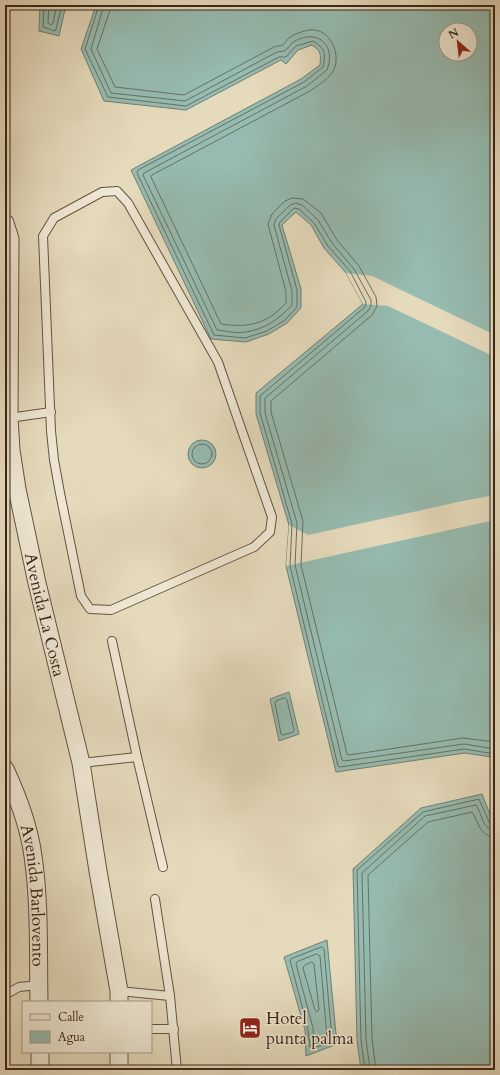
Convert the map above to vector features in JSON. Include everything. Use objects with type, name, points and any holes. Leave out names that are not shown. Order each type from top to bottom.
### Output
[{"type":"street","name":"Avenida La Costa","points":[[5,223],[10,239],[9,418],[17,489],[37,582],[81,763],[119,997]]},
{"type":"street","name":"Avenida Barlovento","points":[[5,770],[16,792],[24,817],[33,855],[36,888],[39,1001]]},
{"type":"street","points":[[40,1053],[40,1070]]},
{"type":"street","points":[[119,1053],[119,1070]]},
{"type":"lane","points":[[102,192],[117,192],[128,203],[218,362],[272,517],[270,532],[254,547],[111,610],[90,609],[80,596],[54,460],[51,412],[43,236],[54,218],[102,192]]},
{"type":"lane","points":[[9,418],[51,412]]},
{"type":"lane","points":[[112,641],[137,757],[164,867]]},
{"type":"lane","points":[[81,763],[137,757]]},
{"type":"lane","points":[[155,900],[170,996],[177,1070]]},
{"type":"lane","points":[[5,995],[19,987],[39,985]]},
{"type":"lane","points":[[119,997],[170,996]]},
{"type":"lane","points":[[152,1029],[174,1029]]},
{"type":"water","points":[[40,5],[66,5],[59,36],[39,31]]},
{"type":"water","points":[[96,5],[495,5],[495,759],[465,753],[336,772],[286,566],[289,525],[256,414],[256,393],[363,304],[346,273],[324,248],[311,225],[296,212],[282,225],[301,289],[301,308],[287,323],[269,334],[246,342],[211,339],[131,170],[301,79],[320,65],[319,51],[312,45],[298,50],[286,64],[281,60],[186,110],[104,101],[81,49]]},
{"type":"water","points":[[202,440],[212,444],[216,454],[212,464],[202,468],[192,464],[188,454],[192,444]]},
{"type":"water","points":[[289,692],[299,734],[279,741],[270,699]]},
{"type":"water","points":[[482,794],[495,827],[495,1070],[361,1070],[357,1040],[353,869],[421,808]]},
{"type":"water","points":[[327,940],[337,1044],[306,1056],[305,1030],[284,957]]},
{"type":"pier","points":[[346,273],[372,276],[495,335],[495,360],[491,355],[388,306],[363,304]]},
{"type":"pier","points":[[495,495],[495,520],[286,566],[289,525],[308,535]]},
{"type":"place","name":"Hotel punta palma","points":[[250,1028]]}]
